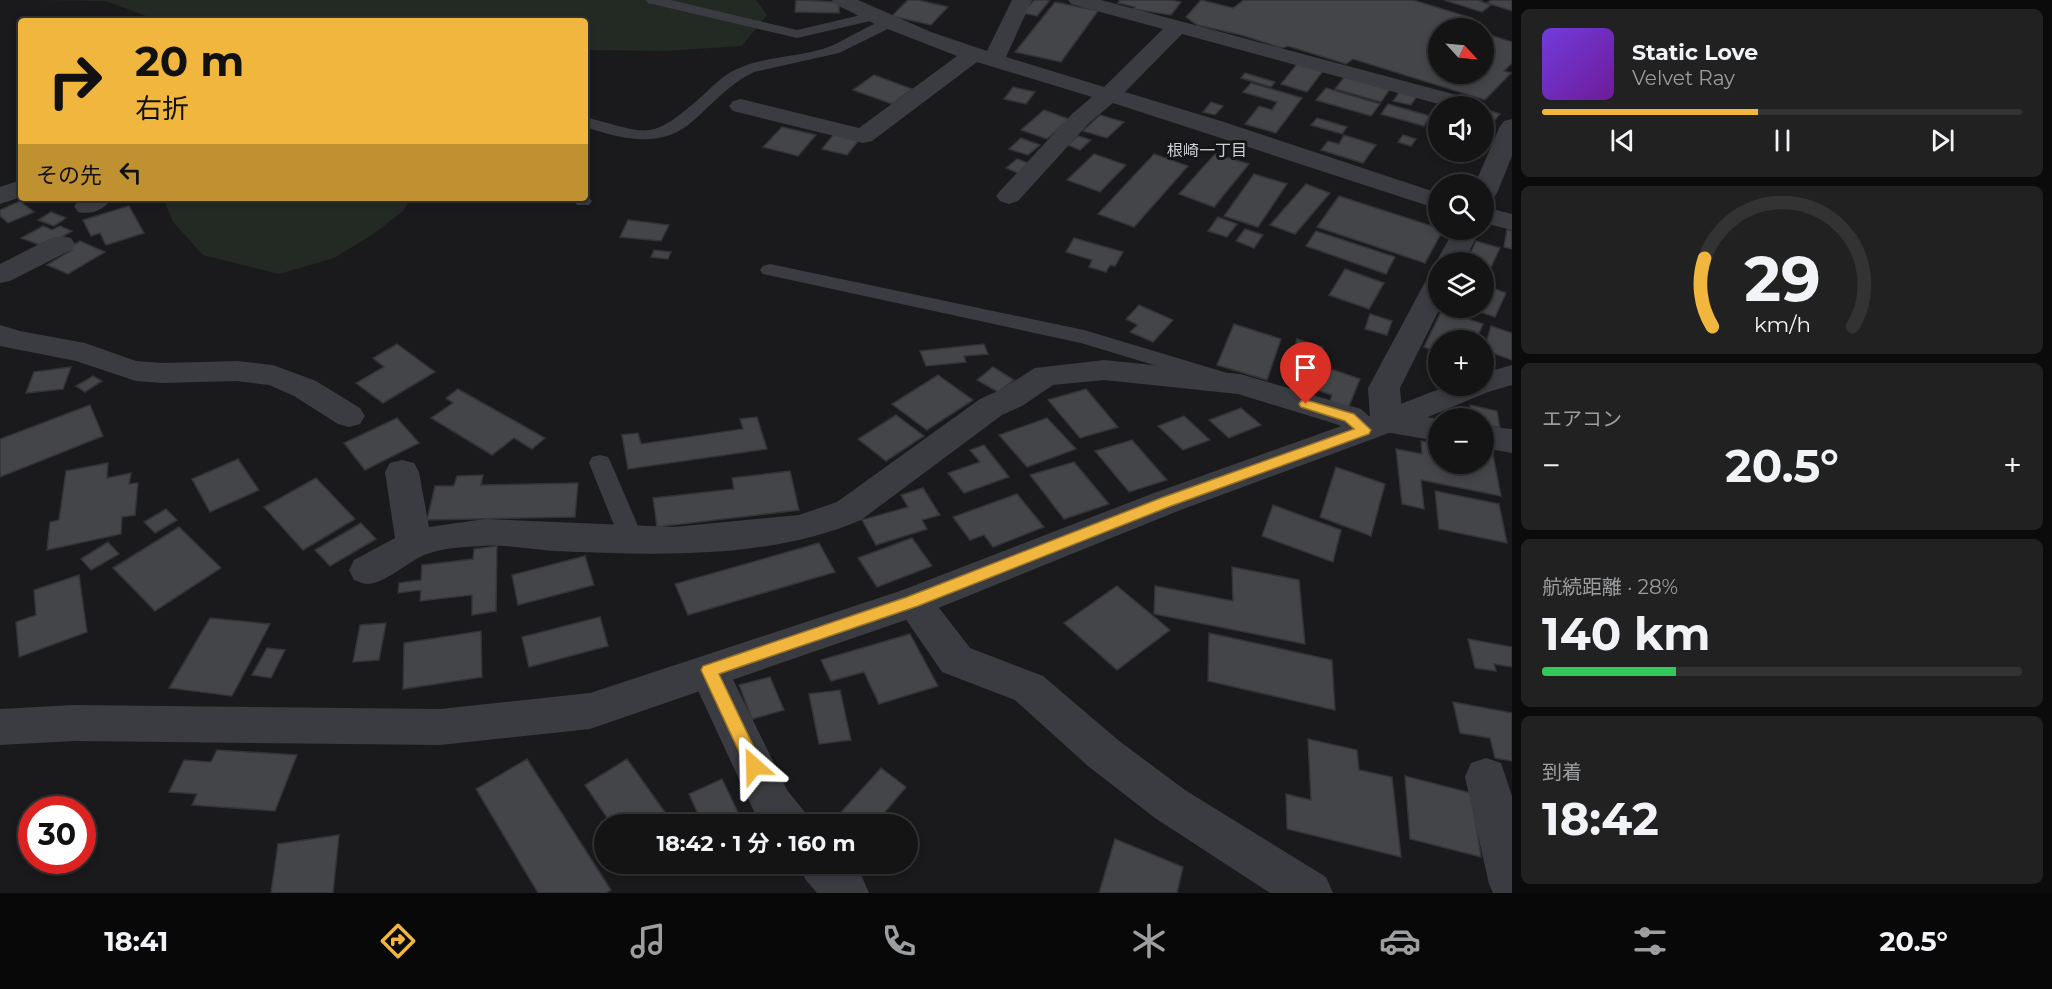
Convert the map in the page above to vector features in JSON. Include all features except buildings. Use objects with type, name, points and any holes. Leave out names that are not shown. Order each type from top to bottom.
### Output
[{"type":"street","points":[[842,0],[882,20],[983,58],[1180,116],[1428,198]]},
{"type":"street","points":[[741,106],[864,136],[983,58],[1022,0]]},
{"type":"street","points":[[1078,0],[1434,96]]},
{"type":"street","points":[[1009,196],[1081,118],[1109,95],[1178,26]]},
{"type":"street","points":[[1494,113],[1512,118]]},
{"type":"street","points":[[1492,174],[1512,126]]},
{"type":"street","points":[[0,196],[18,189]]},
{"type":"street","points":[[1494,218],[1512,222]]},
{"type":"street","points":[[0,274],[61,244]]},
{"type":"street","points":[[1375,426],[1384,388],[1428,303]]},
{"type":"street","points":[[4,347],[78,351],[125,370],[170,373],[222,371],[267,375],[290,381],[349,416]]},
{"type":"street","points":[[367,570],[414,544],[446,536],[485,532],[674,541],[799,528],[849,511],[991,407],[1011,398],[1046,375],[1104,370],[1240,384],[1375,426],[1428,429]]},
{"type":"street","points":[[1494,380],[1512,375]]},
{"type":"street","points":[[0,727],[74,723],[440,727],[590,711],[913,602],[1166,502],[1451,396]]},
{"type":"street","points":[[1494,438],[1512,441]]},
{"type":"street","points":[[402,472],[414,544]]},
{"type":"street","points":[[913,602],[956,660],[1029,688],[1103,753],[1170,804],[1310,893]]},
{"type":"street","points":[[709,670],[772,804],[780,814]]},
{"type":"street","points":[[1486,777],[1512,884]]},
{"type":"street","points":[[830,874],[846,893]]},
{"type":"lane","points":[[653,0],[797,34],[882,20]]},
{"type":"lane","points":[[588,123],[631,135],[647,136],[663,133],[678,126],[737,74],[749,69],[834,50],[882,20]]},
{"type":"lane","points":[[770,270],[1084,337],[1240,384]]},
{"type":"lane","points":[[600,463],[632,540]]},
{"type":"shaded area","points":[[37,0],[756,0],[767,15],[742,46],[665,51],[588,50],[588,18],[147,18],[106,1]]},
{"type":"shaded area","points":[[164,201],[410,201],[403,211],[372,235],[334,258],[279,274],[203,255],[173,222]]},
{"type":"district","name":"根崎一丁目","points":[[1207,150]]},
{"type":"route","points":[[754,766],[709,670],[913,602],[1166,502],[1364,430],[1350,417],[1306,404]]}]
